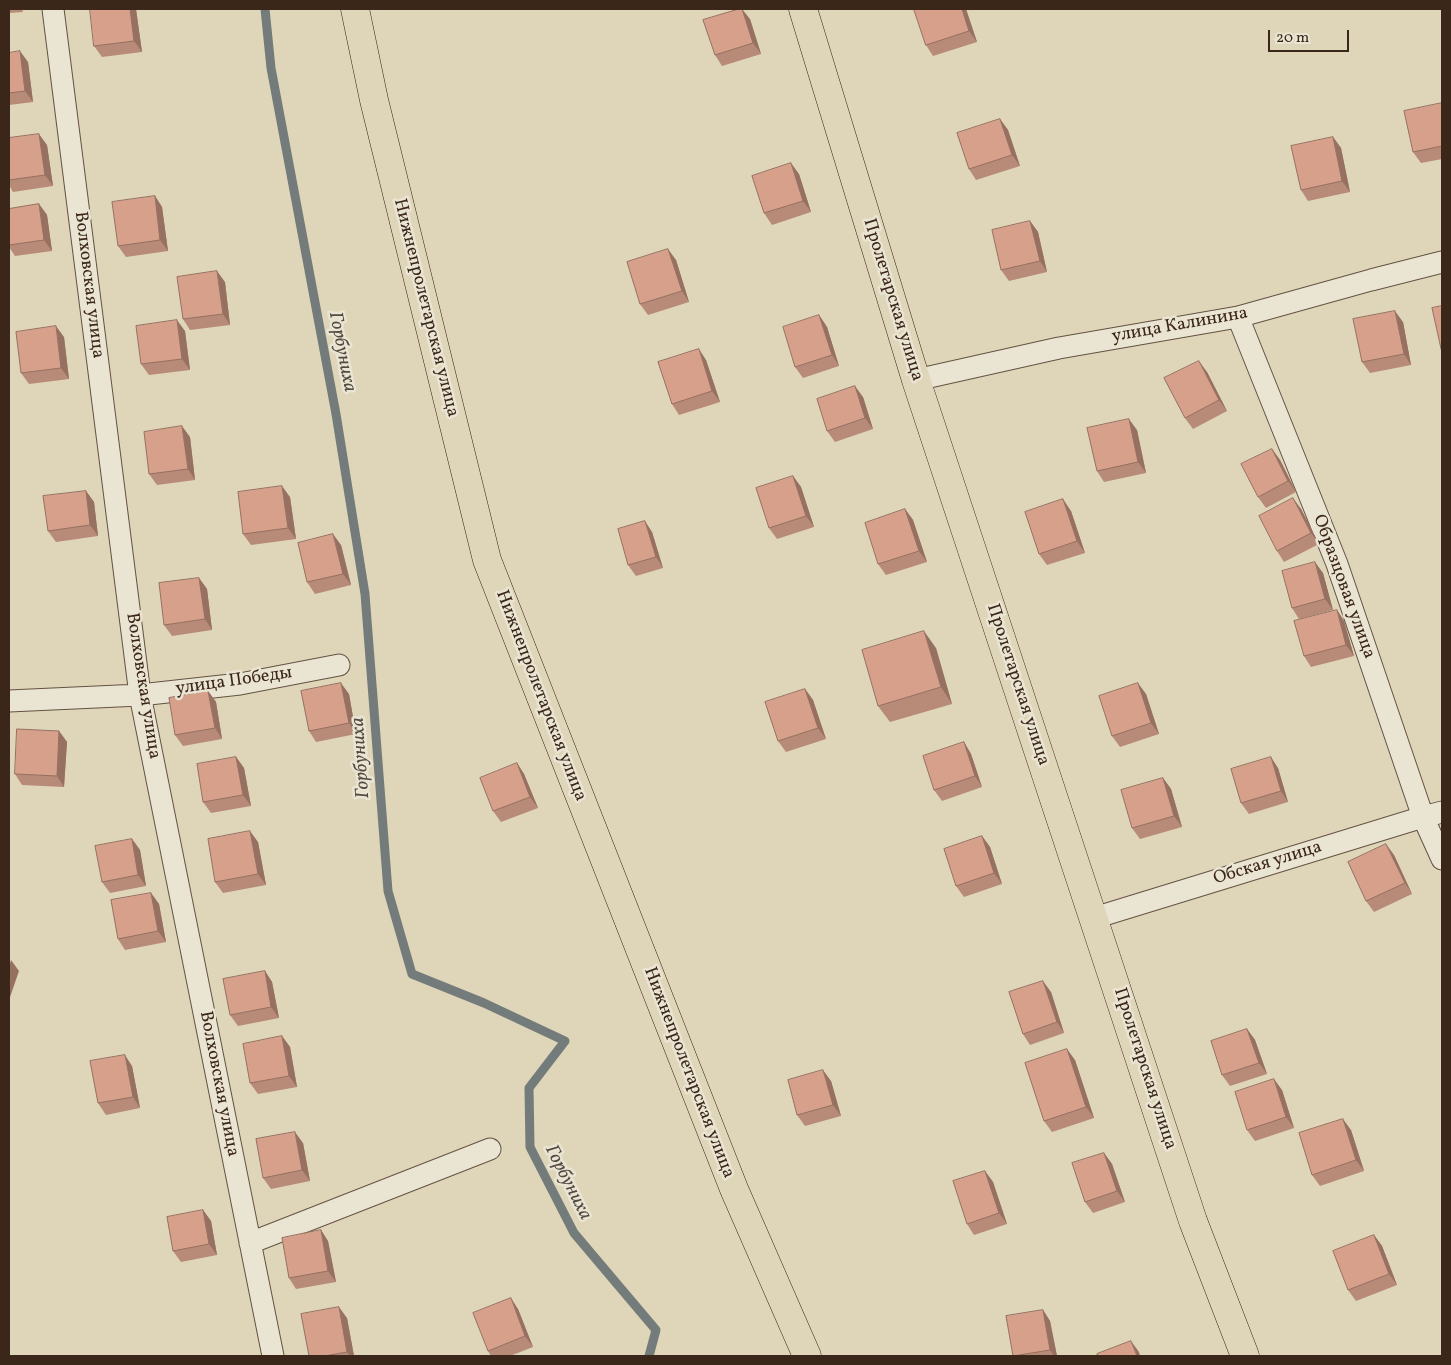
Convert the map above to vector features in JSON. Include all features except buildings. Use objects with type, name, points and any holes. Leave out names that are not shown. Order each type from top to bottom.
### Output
[{"type":"main road","name":"Нижнепролетарская улица","points":[[354,9],[374,100],[487,560],[734,1189],[807,1356]]},
{"type":"main road","name":"Пролетарская улица","points":[[803,9],[916,380],[1194,1220],[1245,1356]]},
{"type":"street","name":"Волховская улица","points":[[53,9],[140,695],[273,1356]]},
{"type":"street","name":"улица Калинина","points":[[916,380],[1059,348],[1238,317],[1442,262]]},
{"type":"street","name":"Образцовая улица","points":[[1238,317],[1337,564],[1432,815],[1442,859]]},
{"type":"street","name":"улица Победы","points":[[9,701],[140,695],[240,684],[339,665]]},
{"type":"street","name":"Обская улица","points":[[1094,918],[1432,815]]},
{"type":"street","points":[[250,1243],[490,1149]]},
{"type":"waterway","name":"Горбуниха","points":[[265,9],[271,68],[336,414],[365,594],[388,891],[412,974],[484,1003],[565,1041],[529,1088],[530,1147],[574,1233],[656,1330],[649,1356]]}]
